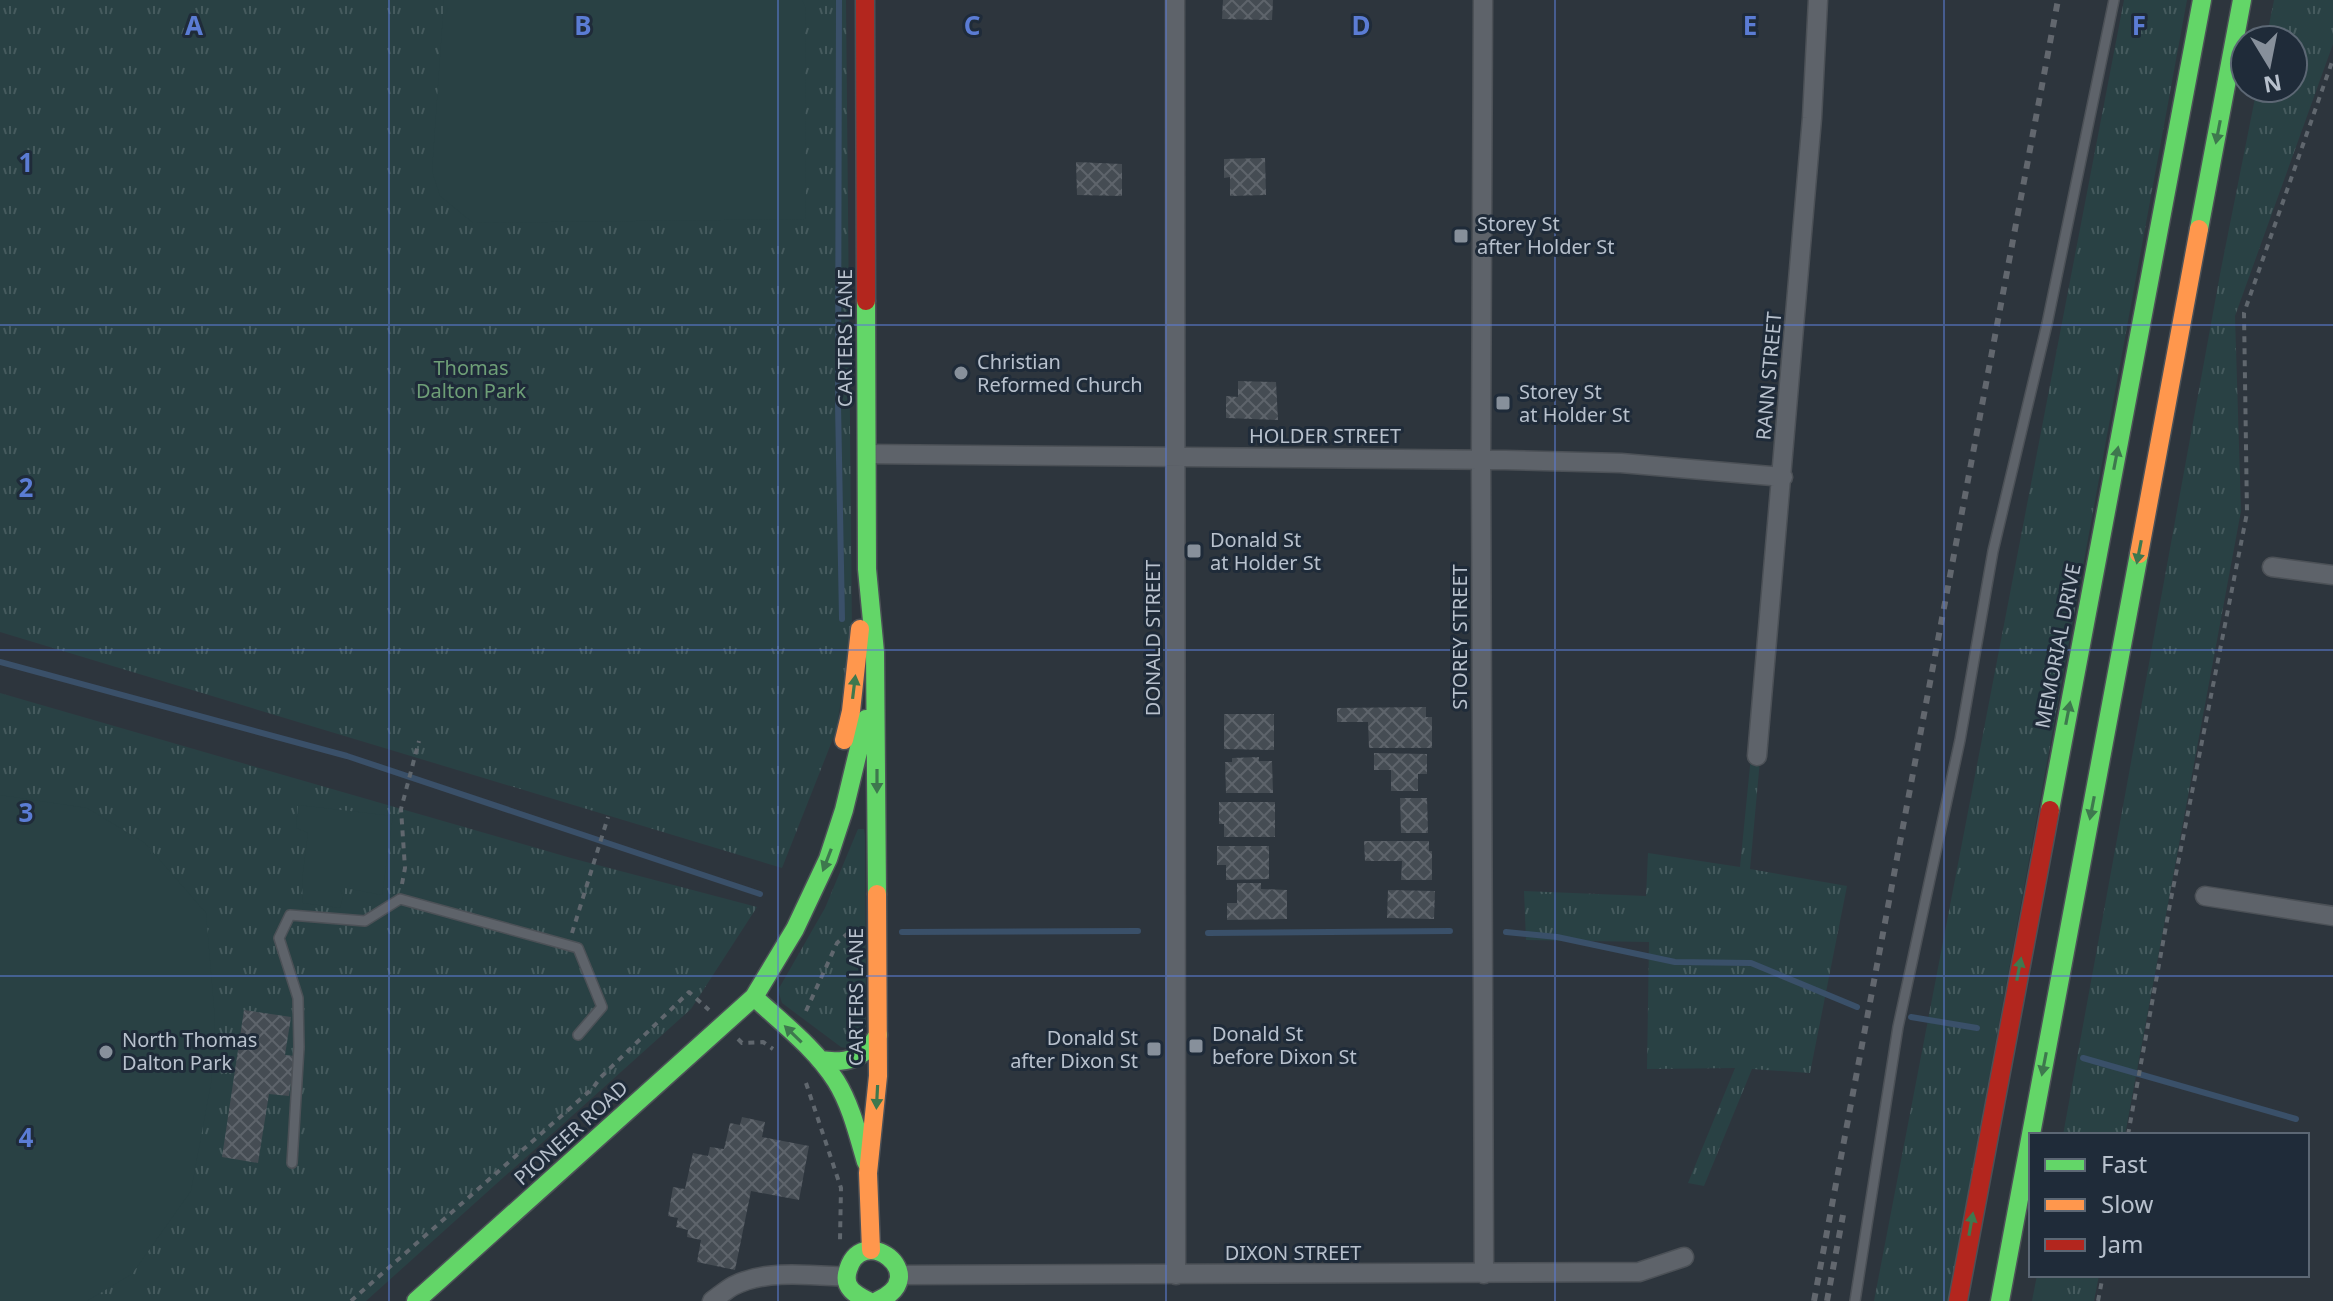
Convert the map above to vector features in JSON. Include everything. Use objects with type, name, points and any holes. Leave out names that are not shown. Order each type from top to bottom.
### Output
[{"type":"main road","name":"CARTERS LANE","points":[[865,0],[867,569],[876,675],[878,932],[877,1106],[868,1173],[871,1250]]},
{"type":"main road","name":"MEMORIAL DRIVE","points":[[1958,1301],[2202,0]]},
{"type":"main road","points":[[2031,1133],[2242,0]]},
{"type":"main road","points":[[754,997],[752,975],[755,961],[810,858],[839,763],[851,711],[867,569]]},
{"type":"main road","name":"CARTERS LANE","points":[[857,758],[876,675]]},
{"type":"main road","name":"PIONEER ROAD","points":[[416,1301],[754,997],[813,894],[844,810],[857,758]]},
{"type":"main road","name":"CARTERS LANE","points":[[754,997],[820,1060],[836,1082],[850,1110],[868,1173]]},
{"type":"main road","points":[[820,1060],[845,1062],[864,1056],[878,1035]]},
{"type":"main road","points":[[2000,1301],[2029,1145]]},
{"type":"main road","points":[[868,1301],[854,1293],[847,1277],[851,1262],[863,1252],[871,1250],[893,1259],[899,1275],[890,1295],[877,1301]]},
{"type":"street","name":"DONALD STREET","points":[[1175,0],[1176,1275]]},
{"type":"street","name":"STOREY STREET","points":[[1483,0],[1484,1274]]},
{"type":"street","name":"RANN STREET","points":[[1757,756],[1812,118],[1818,0]]},
{"type":"street","name":"HOLDER STREET","points":[[867,454],[1621,463],[1783,477]]},
{"type":"street","points":[[2272,567],[2333,575]]},
{"type":"street","points":[[2205,896],[2333,916]]},
{"type":"street","name":"DIXON STREET","points":[[899,1275],[1639,1272],[1684,1257]]},
{"type":"street","points":[[712,1301],[733,1286],[754,1279],[798,1275],[847,1277]]},
{"type":"lane","points":[[1855,1301],[1898,1027],[1960,740],[1993,551],[2047,324],[2114,0]]},
{"type":"lane","points":[[292,1163],[299,1047],[298,998],[279,938],[290,915],[365,921],[400,899],[578,948],[602,1007],[578,1035]]},
{"type":"path","points":[[2128,1133],[2247,513],[2244,313],[2333,59]]},
{"type":"path","points":[[400,899],[405,868],[401,809],[419,741]]},
{"type":"path","points":[[568,946],[608,817]]},
{"type":"path","points":[[797,1037],[837,943],[847,934],[878,932]]},
{"type":"path","points":[[351,1301],[593,1088],[689,992],[742,1043],[763,1042],[782,1055]]},
{"type":"path","points":[[806,1082],[841,1188],[840,1239],[835,1252]]},
{"type":"path","points":[[2098,1301],[2103,1277]]},
{"type":"green space","name":"Thomas Dalton Park","points":[[0,0],[846,0],[852,634],[836,731],[782,868],[0,632]]},
{"type":"green space","points":[[444,0],[802,0],[805,6],[806,219],[473,223],[440,196],[432,171]]},
{"type":"green space","points":[[2124,0],[2187,0],[1948,1301],[1874,1301]]},
{"type":"green space","points":[[2274,0],[2333,0],[2333,44],[2235,316],[2241,511],[2125,1133],[2063,1133],[2254,104],[2309,104],[2309,24],[2269,24]]},
{"type":"green space","points":[[0,693],[571,858],[757,907],[691,1009],[366,1301],[0,1301]]},
{"type":"green space","points":[[1751,756],[1760,760],[1750,869],[1847,886],[1810,1073],[1752,1069],[1704,1186],[1688,1183],[1735,1068],[1647,1069],[1649,942],[1526,940],[1524,891],[1646,896],[1648,853],[1740,867]]},
{"type":"green space","name":"North Thomas Dalton Park","points":[[0,795],[87,808],[145,843],[206,913],[215,1020],[211,1083],[191,1191],[132,1274],[87,1301],[0,1301]]},
{"type":"green space","points":[[298,805],[393,816],[382,895],[345,888],[340,908],[303,903],[302,880],[308,833],[296,828]]},
{"type":"green space","points":[[858,829],[864,829],[865,836],[866,1027],[860,1038],[847,1048],[841,1047],[782,1003],[778,990],[825,908]]},
{"type":"green space","points":[[2037,1277],[2099,1277],[2094,1301],[2032,1301]]},
{"type":"building","points":[[1223,0],[1273,0],[1272,20],[1222,19]]},
{"type":"building","points":[[1265,158],[1266,195],[1230,196],[1230,177],[1224,178],[1224,159]]},
{"type":"building","points":[[1076,162],[1122,164],[1122,196],[1077,195]]},
{"type":"building","points":[[1238,381],[1276,382],[1278,420],[1226,418],[1226,396],[1238,397]]},
{"type":"building","points":[[1426,707],[1426,717],[1432,717],[1432,748],[1369,748],[1368,722],[1337,722],[1337,708]]},
{"type":"building","points":[[1224,714],[1274,714],[1274,750],[1224,749]]},
{"type":"building","points":[[1374,753],[1427,754],[1427,774],[1418,774],[1418,791],[1391,791],[1391,770],[1374,770]]},
{"type":"building","points":[[1259,757],[1259,761],[1272,761],[1273,793],[1226,793],[1225,762],[1232,762],[1232,758]]},
{"type":"building","points":[[1400,798],[1427,798],[1428,833],[1401,833]]},
{"type":"building","points":[[1219,802],[1275,802],[1275,837],[1224,837],[1224,824],[1219,824]]},
{"type":"building","points":[[1364,841],[1429,841],[1432,880],[1401,880],[1402,861],[1365,861]]},
{"type":"building","points":[[1217,846],[1269,846],[1269,879],[1226,880],[1226,865],[1217,865]]},
{"type":"building","points":[[1237,883],[1261,883],[1261,889],[1287,890],[1287,919],[1227,920],[1227,903],[1237,903]]},
{"type":"building","points":[[1388,890],[1435,891],[1434,919],[1387,918]]},
{"type":"building","points":[[244,1010],[291,1017],[285,1055],[295,1056],[289,1096],[269,1094],[258,1163],[222,1157]]},
{"type":"building","points":[[742,1117],[765,1122],[762,1137],[809,1146],[799,1200],[751,1191],[735,1270],[697,1262],[701,1240],[687,1237],[688,1230],[676,1227],[678,1218],[668,1216],[673,1187],[685,1189],[693,1153],[708,1156],[710,1147],[724,1149],[730,1123],[740,1125]]},
{"type":"waterway","points":[[839,0],[838,404],[842,619]]},
{"type":"waterway","points":[[0,662],[347,756],[760,894]]},
{"type":"waterway","points":[[902,932],[1138,931]]},
{"type":"waterway","points":[[1208,933],[1450,931]]},
{"type":"waterway","points":[[1506,932],[1557,937],[1675,962],[1751,963],[1857,1007]]},
{"type":"waterway","points":[[1911,1017],[1977,1028]]},
{"type":"waterway","points":[[2083,1058],[2296,1119]]},
{"type":"railway","points":[[1814,1301],[2058,0]]},
{"type":"railway","points":[[1827,1301],[1843,1215]]},
{"type":"traffic: fast","points":[[2050,810],[2202,0]]},
{"type":"traffic: fast","points":[[2199,229],[2242,0]]},
{"type":"traffic: fast","points":[[866,301],[867,569],[875,652],[877,894]]},
{"type":"traffic: fast","points":[[2031,1133],[2139,554]]},
{"type":"traffic: fast","points":[[416,1301],[754,997],[795,929],[828,859],[844,810],[866,719]]},
{"type":"traffic: fast","points":[[754,997],[828,1069],[850,1110],[866,1162]]},
{"type":"traffic: fast","points":[[820,1060],[847,1060],[861,1055],[878,1035]]},
{"type":"traffic: fast","points":[[2000,1301],[2029,1145]]},
{"type":"traffic: fast","points":[[868,1301],[847,1284],[847,1274],[854,1258],[865,1251],[877,1251],[889,1257],[897,1267],[899,1278],[893,1290],[877,1301]]},
{"type":"traffic: slow","points":[[2139,554],[2199,229]]},
{"type":"traffic: slow","points":[[844,740],[851,711],[860,629]]},
{"type":"traffic: slow","points":[[871,1250],[868,1173],[878,1076],[877,894]]},
{"type":"traffic: jam","points":[[865,0],[866,301]]},
{"type":"traffic: jam","points":[[1958,1301],[2050,810]]},
{"type":"place","name":"Storey St after Holder St","points":[[1461,236]]},
{"type":"place","name":"Christian Reformed Church","points":[[961,373]]},
{"type":"place","name":"Storey St at Holder St","points":[[1503,403]]},
{"type":"place","name":"Donald St at Holder St","points":[[1194,551]]},
{"type":"place","name":"Donald St before Dixon St","points":[[1196,1046]]},
{"type":"place","name":"Donald St after Dixon St","points":[[1154,1049]]},
{"type":"place","name":"North Thomas Dalton Park","points":[[106,1052]]}]
